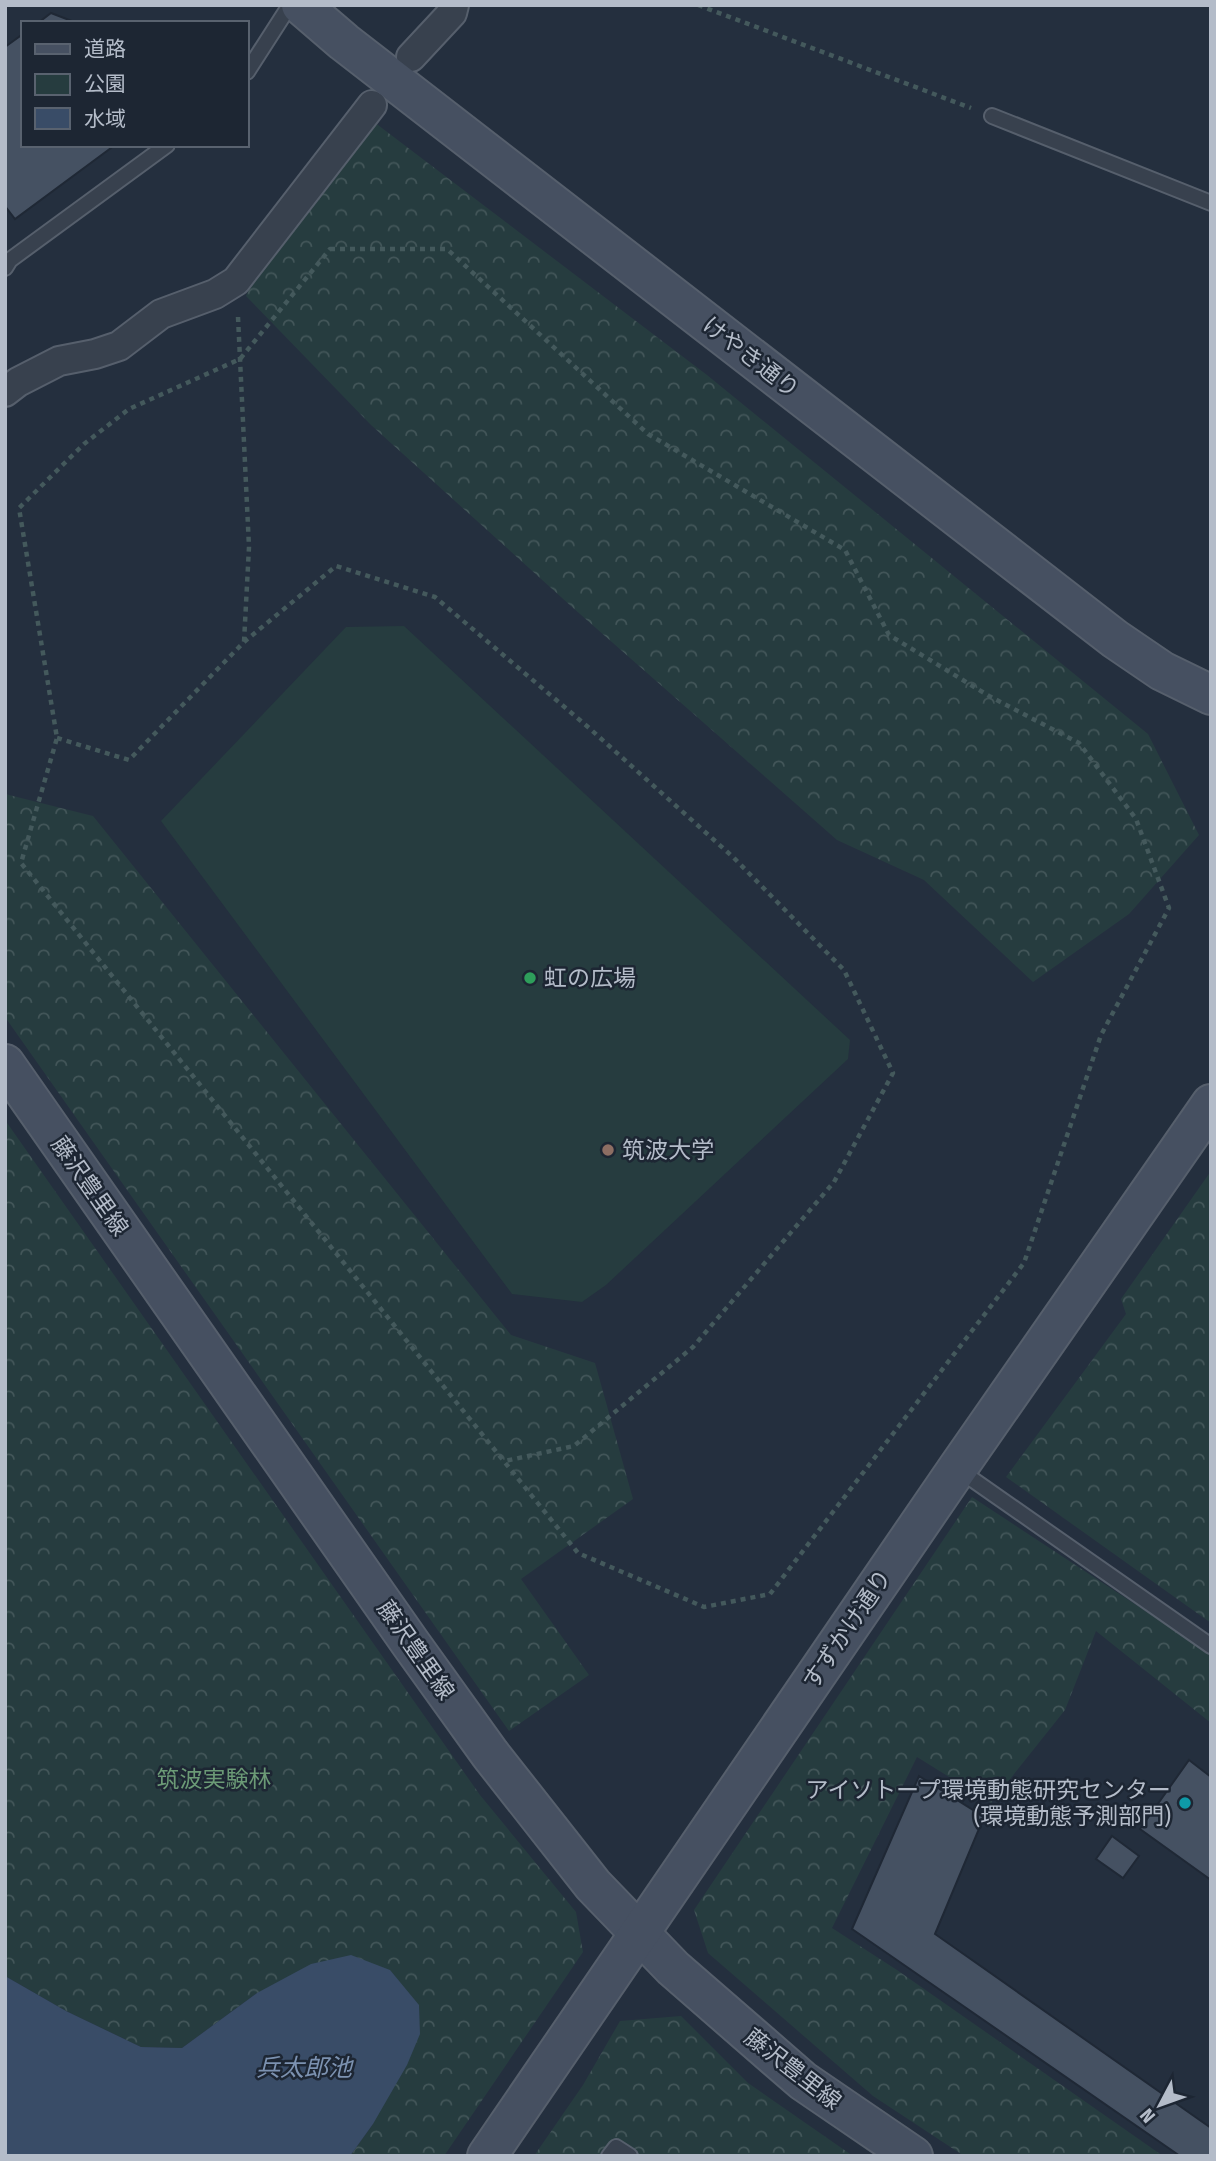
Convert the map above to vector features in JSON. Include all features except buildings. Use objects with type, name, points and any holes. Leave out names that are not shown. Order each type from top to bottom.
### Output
[{"type":"street","name":"けやき通り","points":[[302,5],[354,50],[1104,631],[1162,671],[1211,695]]},
{"type":"street","points":[[411,57],[452,13],[454,5]]},
{"type":"street","points":[[5,392],[18,382],[59,361],[119,346],[161,314],[215,293],[236,281],[372,105]]},
{"type":"street","points":[[1162,671],[1211,716]]},
{"type":"street","name":"藤沢豊里線","points":[[5,1064],[490,1754],[593,1885],[638,1934],[725,2015],[803,2081],[913,2156]]},
{"type":"street","name":"すずかけ通り","points":[[487,2156],[957,1469],[1211,1104]]},
{"type":"lane","points":[[248,70],[290,5]]},
{"type":"lane","points":[[992,116],[1211,202]]},
{"type":"lane","points":[[7,260],[164,147]]},
{"type":"lane","points":[[957,1469],[1211,1646]]},
{"type":"lane","points":[[609,2156],[616,2147],[630,2156]]},
{"type":"path","points":[[698,5],[992,116]]},
{"type":"path","points":[[330,248],[447,249],[648,433],[845,550],[888,635],[989,696],[1079,743],[1136,819],[1168,908],[1101,1035],[1024,1263],[770,1594],[704,1607],[578,1553],[21,863],[57,737],[19,508],[84,444],[129,409],[240,359],[330,248]]},
{"type":"path","points":[[240,359],[249,547],[244,642]]},
{"type":"path","points":[[57,737],[130,760],[244,642],[335,566],[435,597],[588,727],[733,857],[844,970],[893,1073],[834,1182],[693,1347],[574,1446],[505,1461]]},
{"type":"green space","points":[[374,122],[707,375],[1148,734],[1199,835],[1129,914],[1033,982],[924,880],[837,840],[572,607],[371,425],[246,296],[270,244]]},
{"type":"green space","name":"虹の広場","points":[[404,626],[850,1040],[848,1059],[606,1285],[582,1302],[512,1294],[161,821],[346,627]]},
{"type":"green space","points":[[5,794],[93,816],[511,1335],[595,1363],[633,1499],[521,1579],[589,1675],[509,1731],[5,1017]]},
{"type":"green space","name":"筑波実験林","points":[[5,1120],[480,1795],[576,1912],[583,1952],[444,2156],[350,2156],[373,2124],[257,1993],[182,2048],[141,2047],[66,2011],[5,1976]]},
{"type":"green space","points":[[1211,1171],[1211,1623],[1006,1477],[1126,1314],[1121,1299]]},
{"type":"green space","points":[[972,1497],[1211,1654],[1211,1723],[1096,1631],[1065,1710],[991,1803],[917,1757],[832,1928],[897,1970],[1163,2156],[964,2156],[873,2096],[708,1953],[694,1910]]},
{"type":"green space","points":[[681,2016],[748,2083],[853,2156],[534,2156],[583,2085],[620,2021]]},
{"type":"water","name":"兵太郎池","points":[[351,1955],[390,1970],[419,2005],[420,2034],[407,2065],[373,2124],[350,2156],[5,2156],[5,1976],[66,2011],[141,2047],[182,2048],[257,1993],[311,1964]]},
{"type":"place","name":"虹の広場","points":[[530,978]]},
{"type":"place","name":"筑波大学","points":[[608,1150]]},
{"type":"place","name":"アイソトープ環境動態研究センター (環境動態予測部門)","points":[[1185,1803]]}]
